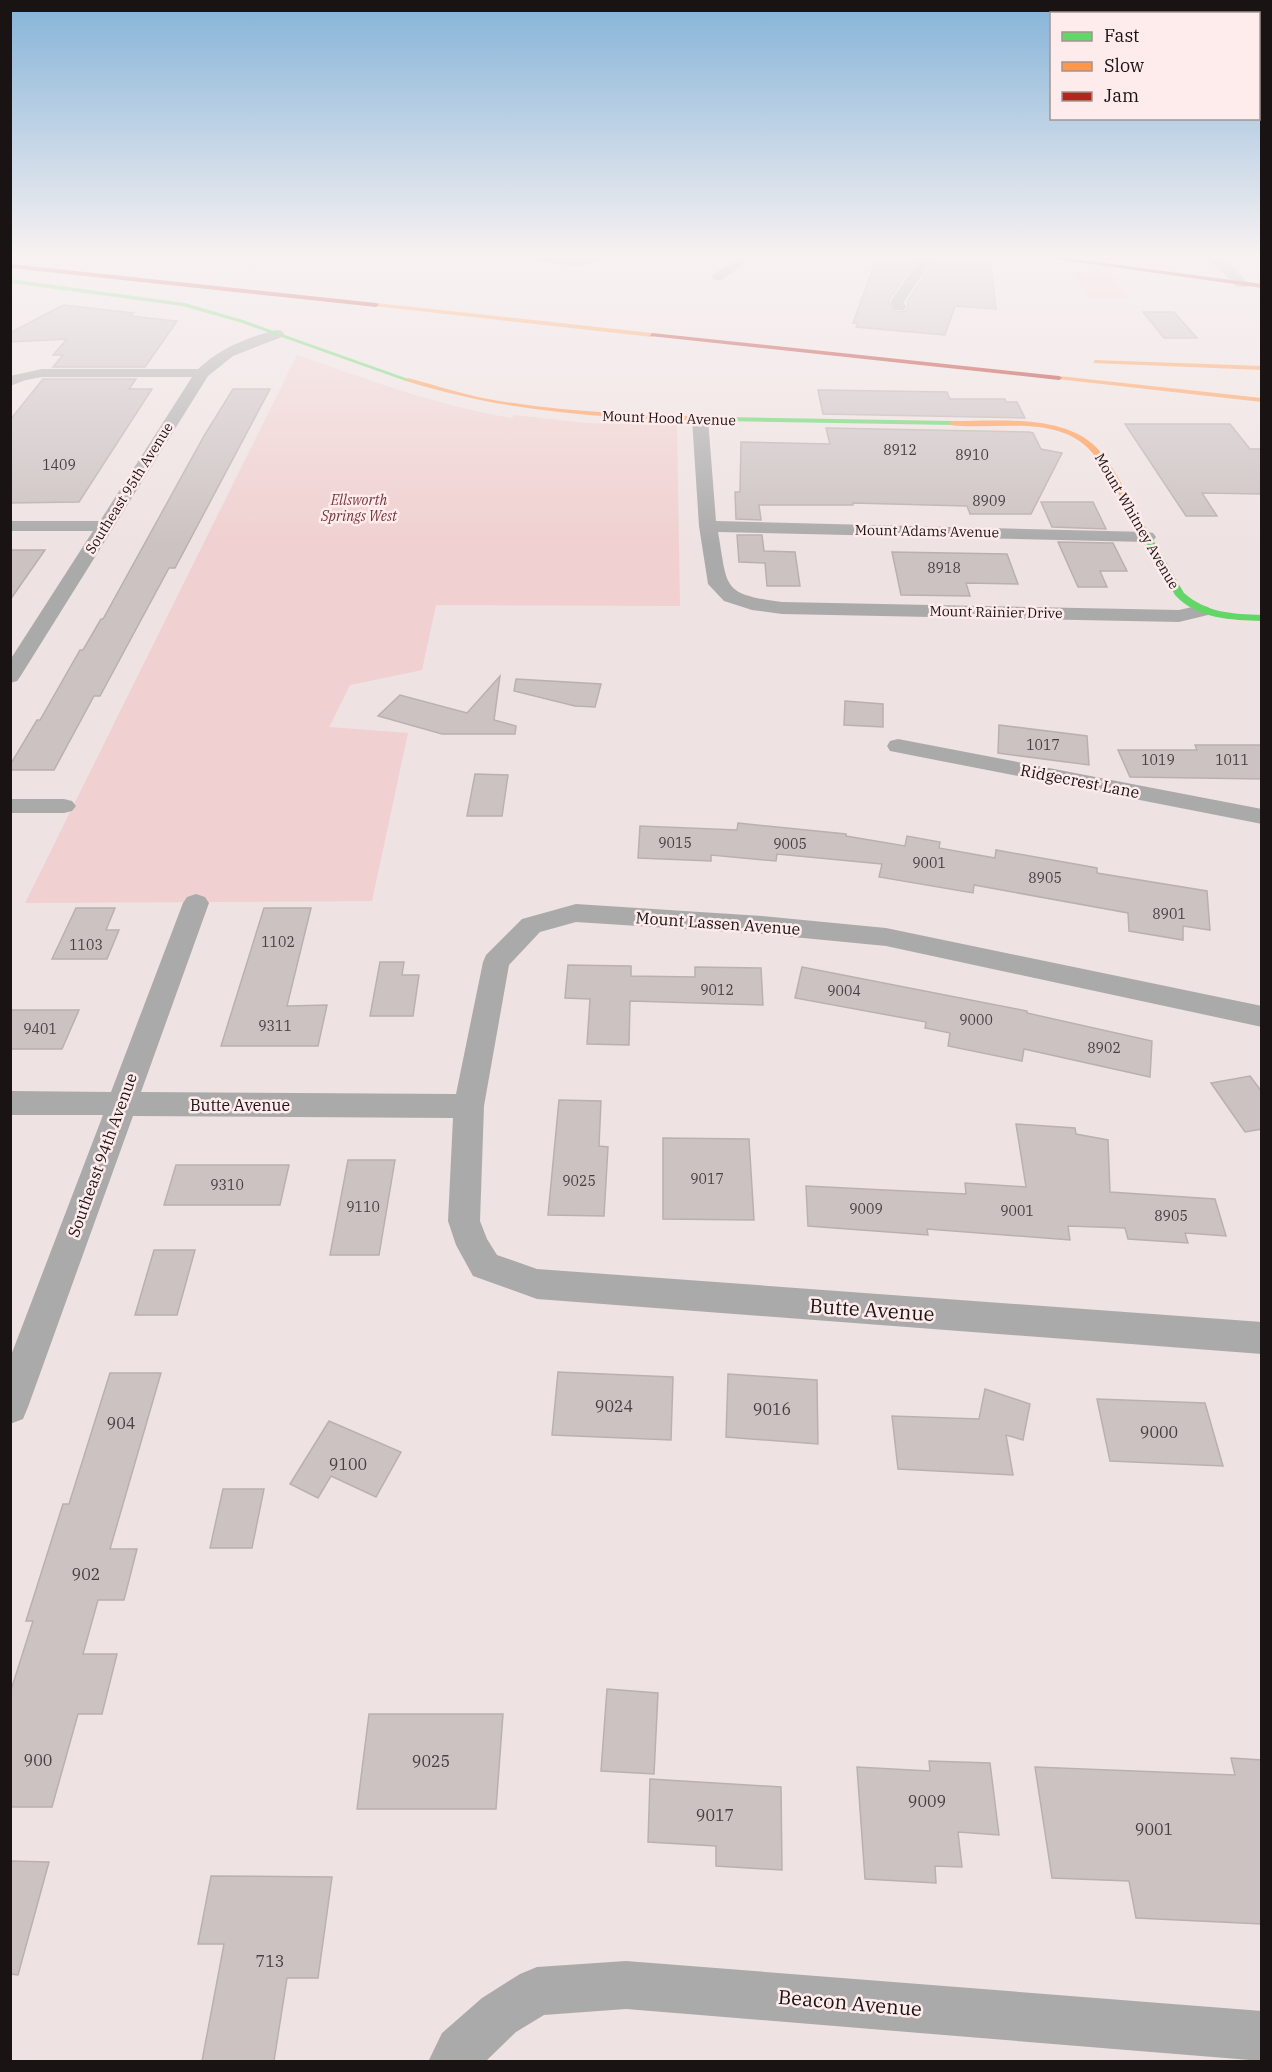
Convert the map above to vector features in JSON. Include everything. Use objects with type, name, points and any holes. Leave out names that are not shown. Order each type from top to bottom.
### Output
[{"type":"main road","name":"Mount Hood Avenue","points":[[328,352],[429,387],[486,401],[583,414],[700,419],[1029,425],[1072,433]]},
{"type":"main road","points":[[811,352],[1262,400]]},
{"type":"main road","points":[[903,352],[1262,390]]},
{"type":"main road","points":[[1222,366],[1262,358]]},
{"type":"main road","points":[[1080,361],[1262,368]]},
{"type":"main road","name":"Mount Whitney Avenue","points":[[1072,433],[1093,446],[1180,595],[1188,605],[1201,611]]},
{"type":"main road","name":"Mount Rainier Drive","points":[[1201,611],[1213,616],[1262,618]]},
{"type":"street","name":"Southeast 95th Avenue","points":[[10,677],[20,647],[106,526],[202,373],[216,359],[234,352]]},
{"type":"street","points":[[16,379],[42,373],[202,373]]},
{"type":"street","points":[[700,419],[708,526]]},
{"type":"street","points":[[10,526],[106,526]]},
{"type":"street","name":"Mount Adams Avenue","points":[[708,526],[1147,537]]},
{"type":"street","name":"Mount Rainier Drive","points":[[708,526],[718,584],[731,597],[752,604],[782,608],[1179,616],[1201,611]]},
{"type":"street","name":"Ridgecrest Lane","points":[[898,746],[1262,817]]},
{"type":"street","points":[[10,806],[64,806]]},
{"type":"street","name":"Southeast 94th Avenue","points":[[10,1407],[196,903]]},
{"type":"street","name":"Mount Lassen Avenue","points":[[485,1266],[472,1245],[464,1221],[469,1106],[496,962],[531,925],[576,913],[762,925],[886,937],[1262,1017]]},
{"type":"street","name":"Butte Avenue","points":[[10,1103],[469,1106]]},
{"type":"street","name":"Butte Avenue","points":[[485,1266],[537,1284],[1262,1338]]},
{"type":"street","name":"Beacon Avenue","points":[[456,2056],[499,2015],[537,1991],[626,1985],[1262,2036]]},
{"type":"green space","name":"Ellsworth Springs West","points":[[297,355],[377,383],[484,413],[512,418],[514,415],[587,423],[677,425],[680,606],[436,605],[422,670],[350,685],[329,727],[408,733],[372,901],[25,903]]},
{"type":"building","points":[[56,352],[156,352],[145,367],[53,367],[63,355],[53,355]]},
{"type":"building","points":[[43,379],[136,379],[129,389],[152,389],[79,502],[10,503],[10,420]]},
{"type":"building","points":[[233,389],[270,389],[175,568],[169,568],[100,696],[94,696],[54,770],[10,770],[10,765],[37,720],[40,720],[80,650],[83,650],[103,619],[204,436]]},
{"type":"building","points":[[818,390],[947,392],[950,399],[1005,399],[1006,402],[1017,402],[1025,418],[823,414]]},
{"type":"building","points":[[1125,424],[1230,424],[1250,449],[1262,449],[1262,494],[1202,493],[1217,516],[1186,516]]},
{"type":"building","points":[[826,428],[1029,432],[1033,433],[1041,449],[1062,453],[1031,514],[970,514],[967,506],[853,503],[853,505],[759,505],[761,520],[736,519],[735,492],[740,492],[741,442],[830,444]]},
{"type":"building","points":[[1041,502],[1093,502],[1106,529],[1052,527]]},
{"type":"building","points":[[737,535],[762,535],[764,551],[795,552],[800,586],[767,586],[765,563],[739,562]]},
{"type":"building","points":[[1058,542],[1113,543],[1127,571],[1100,571],[1107,587],[1078,587]]},
{"type":"building","points":[[10,550],[45,550],[10,600]]},
{"type":"building","points":[[892,552],[1007,554],[1018,584],[966,583],[970,596],[901,595]]},
{"type":"building","points":[[500,676],[494,720],[516,726],[515,734],[442,734],[378,716],[400,695],[467,713]]},
{"type":"building","points":[[516,679],[601,684],[595,707],[575,706],[514,691]]},
{"type":"building","points":[[845,701],[883,704],[883,727],[844,725]]},
{"type":"building","points":[[999,725],[1087,736],[1089,765],[998,753]]},
{"type":"building","points":[[1195,745],[1262,745],[1262,779],[1130,777],[1118,750],[1197,750]]},
{"type":"building","points":[[475,774],[508,775],[502,816],[467,816]]},
{"type":"building","points":[[738,823],[846,834],[846,836],[905,846],[907,836],[940,842],[939,848],[995,858],[996,850],[1097,868],[1097,873],[1207,891],[1210,930],[1183,926],[1183,940],[1129,931],[1128,913],[974,885],[973,893],[879,877],[882,864],[777,854],[776,861],[711,855],[711,861],[638,858],[640,826],[737,830]]},
{"type":"building","points":[[76,908],[115,908],[106,930],[119,930],[107,959],[52,959]]},
{"type":"building","points":[[264,908],[311,908],[287,1006],[327,1005],[318,1046],[221,1046]]},
{"type":"building","points":[[380,962],[404,962],[402,975],[419,975],[413,1016],[370,1016]]},
{"type":"building","points":[[568,965],[631,966],[631,976],[695,977],[695,967],[761,968],[763,1005],[630,1001],[629,1045],[587,1044],[590,999],[565,998]]},
{"type":"building","points":[[802,967],[1027,1011],[1027,1013],[1152,1041],[1150,1077],[1024,1049],[1022,1061],[948,1046],[950,1033],[925,1028],[926,1022],[795,998]]},
{"type":"building","points":[[10,1010],[79,1010],[62,1049],[10,1049]]},
{"type":"building","points":[[1250,1076],[1262,1092],[1262,1129],[1245,1132],[1211,1083]]},
{"type":"building","points":[[559,1100],[601,1101],[599,1146],[608,1147],[604,1216],[548,1215]]},
{"type":"building","points":[[1016,1124],[1075,1128],[1076,1134],[1108,1140],[1110,1192],[1215,1199],[1226,1236],[1185,1233],[1188,1243],[1128,1239],[1125,1228],[1068,1226],[1070,1240],[927,1229],[928,1235],[808,1226],[806,1186],[966,1194],[965,1183],[1026,1187]]},
{"type":"building","points":[[663,1138],[749,1139],[754,1220],[663,1219]]},
{"type":"building","points":[[348,1160],[395,1160],[379,1255],[330,1255]]},
{"type":"building","points":[[176,1165],[289,1165],[280,1205],[164,1205]]},
{"type":"building","points":[[154,1250],[195,1250],[177,1315],[135,1315]]},
{"type":"building","points":[[558,1372],[673,1377],[671,1440],[552,1435]]},
{"type":"building","points":[[110,1373],[161,1373],[110,1549],[137,1549],[124,1600],[98,1600],[83,1654],[117,1654],[102,1714],[78,1714],[52,1807],[10,1807],[10,1693],[33,1621],[26,1621],[63,1504],[69,1504]]},
{"type":"building","points":[[728,1374],[817,1380],[818,1444],[726,1437]]},
{"type":"building","points":[[985,1389],[1030,1404],[1023,1440],[1006,1435],[1013,1475],[898,1469],[892,1416],[979,1419]]},
{"type":"building","points":[[1097,1399],[1205,1403],[1223,1466],[1110,1461]]},
{"type":"building","points":[[329,1421],[401,1452],[376,1497],[331,1476],[318,1498],[290,1484]]},
{"type":"building","points":[[223,1489],[264,1489],[252,1548],[210,1548]]},
{"type":"building","points":[[607,1689],[658,1693],[654,1774],[601,1771]]},
{"type":"building","points":[[369,1714],[503,1714],[496,1809],[357,1809]]},
{"type":"building","points":[[1231,1758],[1262,1760],[1262,1924],[1136,1918],[1129,1881],[1052,1878],[1035,1767],[1235,1775]]},
{"type":"building","points":[[929,1761],[990,1763],[999,1835],[958,1832],[962,1867],[935,1866],[936,1883],[865,1879],[857,1767],[930,1771]]},
{"type":"building","points":[[650,1779],[781,1787],[782,1870],[716,1866],[716,1846],[648,1842]]},
{"type":"building","points":[[10,1861],[49,1862],[18,1975],[10,1974]]},
{"type":"building","points":[[211,1876],[332,1877],[318,1978],[287,1978],[274,2061],[202,2061],[224,1944],[198,1944]]},
{"type":"traffic: fast","points":[[328,352],[408,380]]},
{"type":"traffic: fast","points":[[725,419],[953,423]]},
{"type":"traffic: fast","points":[[1136,518],[1180,595],[1208,612],[1262,618]]},
{"type":"traffic: slow","points":[[1095,362],[1262,368]]},
{"type":"traffic: slow","points":[[1059,378],[1262,400]]},
{"type":"traffic: slow","points":[[408,380],[486,401],[565,412],[725,419]]},
{"type":"traffic: slow","points":[[953,423],[1046,426],[1079,437],[1092,447],[1104,462],[1136,518]]},
{"type":"traffic: jam","points":[[810,352],[1059,378]]}]
